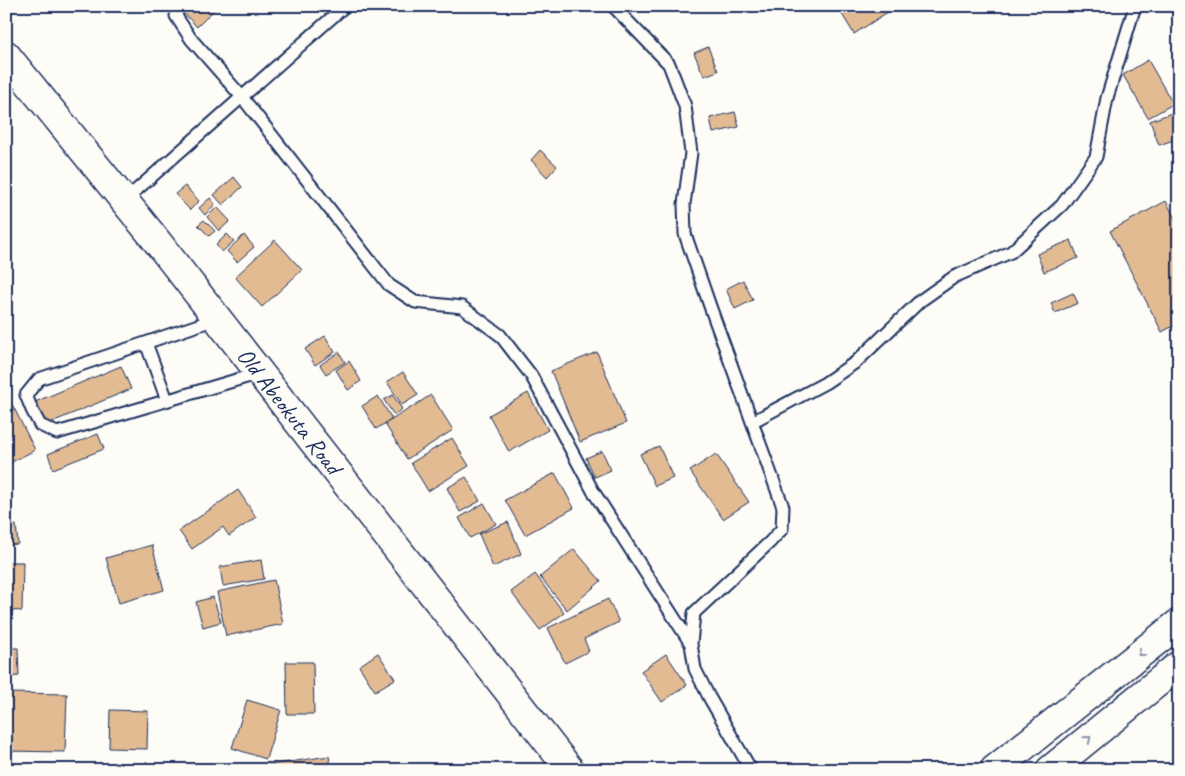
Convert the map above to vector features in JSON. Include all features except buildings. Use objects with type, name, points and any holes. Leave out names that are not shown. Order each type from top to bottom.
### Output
[{"type":"main road","name":"Old Abeokuta Road","points":[[6,55],[260,373],[570,770]]},
{"type":"main road","points":[[994,770],[1179,623]]},
{"type":"main road","points":[[1050,770],[1179,665]]},
{"type":"lane","points":[[178,6],[176,16],[191,39],[242,97],[389,285],[415,302],[462,307],[500,335],[531,375],[593,491],[691,644]]},
{"type":"lane","points":[[124,201],[345,6]]},
{"type":"lane","points":[[613,6],[669,64],[685,106],[691,153],[684,204],[685,234],[784,508],[782,529],[694,613],[691,644],[695,668],[751,770]]},
{"type":"lane","points":[[752,422],[825,383],[856,362],[920,301],[954,277],[1011,252],[1062,205],[1096,157],[1108,98],[1136,6]]},
{"type":"lane","points":[[217,319],[39,379],[26,395],[40,425],[56,433],[260,373]]},
{"type":"lane","points":[[146,343],[167,400]]}]
